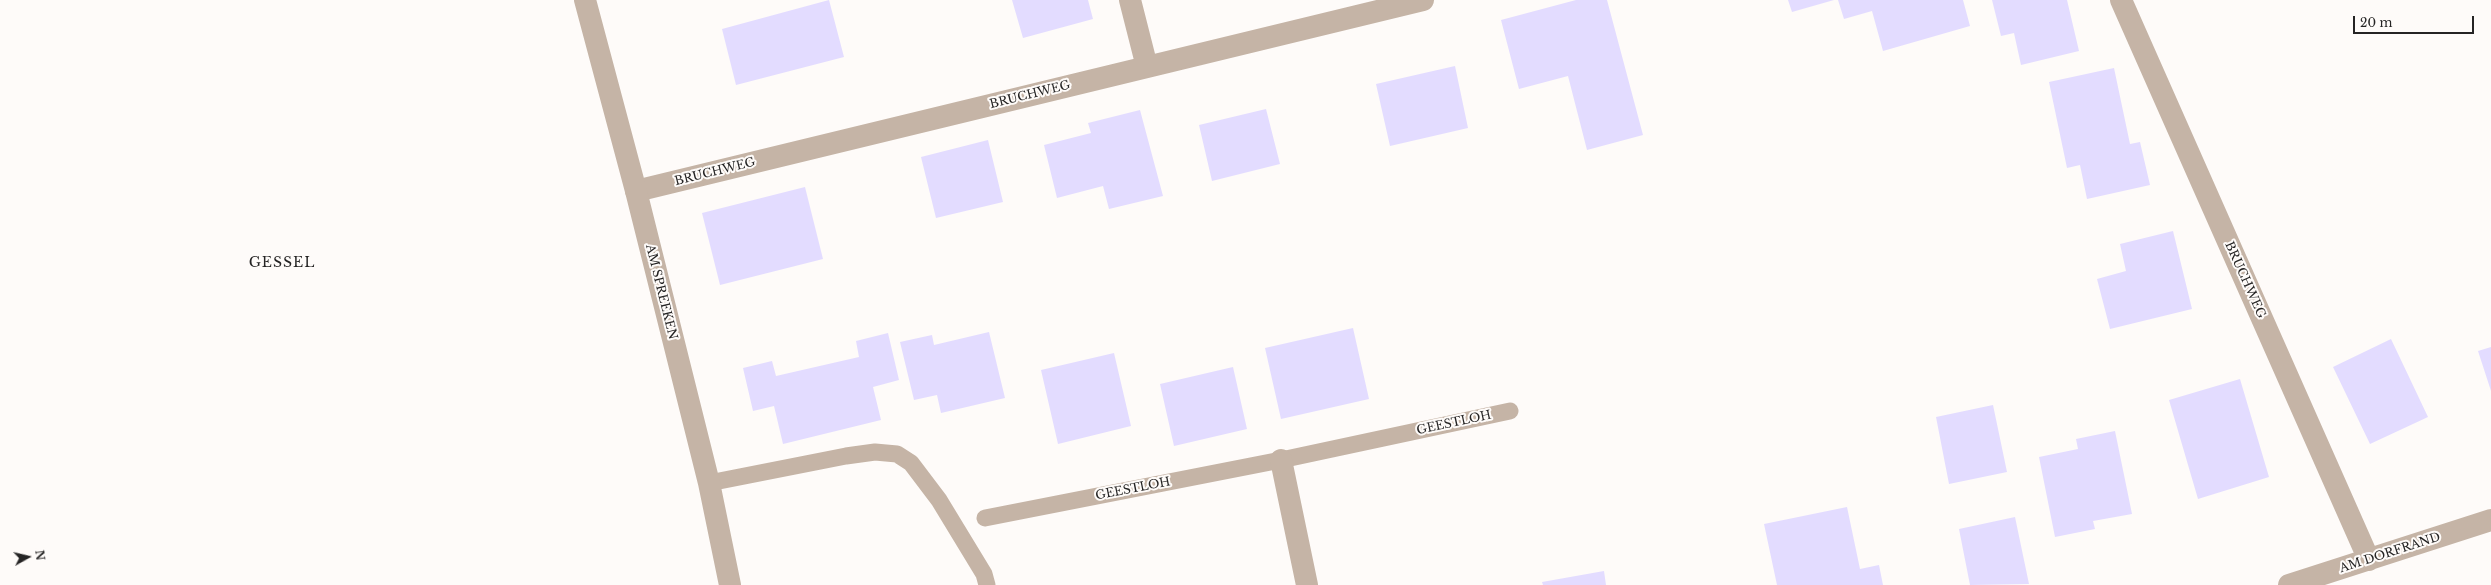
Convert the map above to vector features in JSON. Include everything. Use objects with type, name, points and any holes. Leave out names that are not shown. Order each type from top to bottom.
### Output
[{"type":"street","name":"AM SPREEKEN","points":[[585,0],[636,191],[709,483],[730,585]]},
{"type":"street","points":[[1130,0],[1147,67]]},
{"type":"street","name":"BRUCHWEG","points":[[636,191],[1423,0]]},
{"type":"street","name":"BRUCHWEG","points":[[2121,0],[2369,560]]},
{"type":"street","points":[[1281,460],[1307,585]]},
{"type":"street","name":"AM DORFRAND","points":[[2289,585],[2491,520]]},
{"type":"lane","name":"GEESTLOH","points":[[985,518],[1281,460],[1510,411]]},
{"type":"lane","points":[[709,483],[846,456],[875,452],[897,454],[912,463],[939,500],[984,574],[987,585]]},
{"type":"building","points":[[829,0],[844,57],[736,85],[722,29]]},
{"type":"building","points":[[1012,0],[1088,0],[1093,19],[1023,38]]},
{"type":"building","points":[[1576,0],[1607,0],[1643,135],[1587,150],[1568,76],[1519,89],[1501,20]]},
{"type":"building","points":[[1788,0],[1834,0],[1792,12]]},
{"type":"building","points":[[1838,0],[1963,0],[1970,26],[1883,51],[1872,11],[1844,19]]},
{"type":"building","points":[[1992,0],[2067,0],[2079,51],[2021,65],[2014,33],[2001,36]]},
{"type":"building","points":[[1455,66],[1468,128],[1390,146],[1376,84]]},
{"type":"building","points":[[2114,68],[2130,144],[2140,142],[2150,185],[2087,199],[2080,165],[2067,168],[2049,82]]},
{"type":"building","points":[[1266,109],[1280,164],[1212,181],[1199,125]]},
{"type":"building","points":[[1140,110],[1163,196],[1109,209],[1103,186],[1057,198],[1044,145],[1091,133],[1088,123]]},
{"type":"building","points":[[988,140],[1003,202],[936,218],[921,157]]},
{"type":"building","points":[[805,187],[823,259],[720,285],[702,213]]},
{"type":"building","points":[[2173,231],[2192,309],[2110,329],[2097,279],[2126,271],[2120,244]]},
{"type":"building","points":[[1353,328],[1369,399],[1281,419],[1265,348]]},
{"type":"building","points":[[989,332],[1005,398],[941,413],[937,395],[914,400],[900,342],[932,335],[934,345]]},
{"type":"building","points":[[888,333],[899,380],[873,387],[881,420],[783,444],[774,406],[753,411],[743,368],[772,361],[776,376],[859,357],[856,341]]},
{"type":"building","points":[[2391,339],[2428,417],[2370,444],[2333,367]]},
{"type":"building","points":[[2491,347],[2491,391],[2478,351]]},
{"type":"building","points":[[1114,353],[1131,426],[1058,444],[1041,370]]},
{"type":"building","points":[[1233,367],[1247,429],[1174,446],[1160,384]]},
{"type":"building","points":[[2240,379],[2269,477],[2198,499],[2169,400]]},
{"type":"building","points":[[1993,405],[2007,472],[1949,484],[1936,417]]},
{"type":"building","points":[[2115,431],[2132,514],[2093,521],[2095,529],[2055,537],[2039,457],[2078,449],[2076,439]]},
{"type":"building","points":[[1847,507],[1860,569],[1879,565],[1883,585],[1777,585],[1764,524]]},
{"type":"building","points":[[2015,517],[2029,584],[1970,585],[1959,529]]},
{"type":"building","points":[[1604,571],[1606,585],[1543,585],[1542,582]]},
{"type":"district","name":"GESSEL","points":[[282,263]]}]
